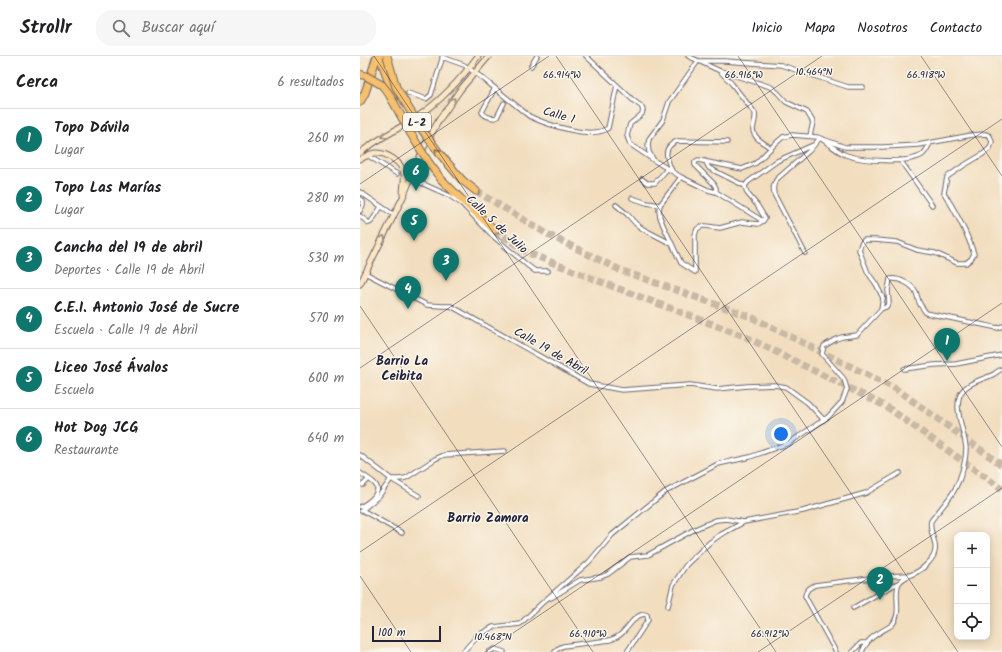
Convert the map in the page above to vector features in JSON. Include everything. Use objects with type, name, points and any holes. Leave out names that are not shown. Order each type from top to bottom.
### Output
[{"type":"highway","points":[[360,102],[365,93],[378,56]]},
{"type":"highway","name":"L-2","points":[[378,56],[399,112],[429,163],[441,179],[495,230]]},
{"type":"highway","name":"L-2","points":[[387,56],[396,88],[420,127],[462,180],[476,191]]},
{"type":"highway","points":[[360,74],[382,85],[399,112]]},
{"type":"main road","points":[[360,153],[379,139],[427,110],[440,99],[478,56]]},
{"type":"main road","points":[[360,284],[403,196],[424,147],[439,120],[460,90],[490,56]]},
{"type":"main road","points":[[360,159],[373,153],[379,153],[399,164],[404,174],[403,196]]},
{"type":"street","points":[[408,93],[426,99],[431,95],[442,56],[468,69]]},
{"type":"street","points":[[530,66],[537,56]]},
{"type":"street","points":[[586,56],[641,106],[643,110],[642,114],[630,124],[627,136],[630,144],[667,169],[708,190],[716,192],[763,221]]},
{"type":"street","points":[[688,56],[720,71],[771,87],[786,102],[807,112],[813,122],[810,136]]},
{"type":"street","points":[[655,161],[649,152],[649,139],[663,120],[669,102],[698,61]]},
{"type":"street","points":[[698,61],[725,61],[781,65],[848,87],[863,87]]},
{"type":"street","name":"Calle 1","points":[[468,69],[495,88],[529,116],[554,126],[589,133],[605,131],[608,128],[617,85]]},
{"type":"street","points":[[720,71],[755,113],[756,117],[753,130],[754,135],[770,148]]},
{"type":"street","points":[[495,88],[482,112],[483,114],[485,116],[497,117],[504,103]]},
{"type":"street","points":[[716,192],[714,184],[695,165],[695,162],[698,160],[705,161],[742,169],[756,163],[783,137],[792,135],[820,138],[845,147],[918,145],[972,134],[986,134],[990,136],[992,142],[990,148],[947,177],[944,193],[952,206],[971,246],[974,254],[971,259],[966,263],[956,263],[934,253],[916,250],[898,242],[864,240],[861,244],[859,250],[868,273],[876,284],[883,298],[881,309]]},
{"type":"street","points":[[805,253],[774,194],[773,187],[774,182],[809,151],[820,138]]},
{"type":"street","points":[[820,138],[845,155],[858,159],[874,160],[913,159],[922,155],[926,151],[930,142]]},
{"type":"street","points":[[673,172],[666,156],[667,149],[677,140],[727,142]]},
{"type":"street","points":[[745,186],[748,182],[777,160],[814,144]]},
{"type":"street","points":[[367,155],[397,174]]},
{"type":"street","points":[[900,160],[932,205]]},
{"type":"street","points":[[705,161],[709,168],[745,186],[747,193],[765,218],[763,221]]},
{"type":"street","points":[[642,179],[647,182],[655,183],[667,169]]},
{"type":"street","points":[[681,177],[660,205],[659,210],[663,225],[681,262],[694,272],[694,240],[697,229],[702,226],[720,228],[742,222],[758,224],[763,221]]},
{"type":"street","name":"Calle 5 de Julio","points":[[410,179],[450,196],[462,204],[494,237],[527,265],[535,271],[548,271]]},
{"type":"street","points":[[360,192],[394,215]]},
{"type":"street","points":[[632,198],[647,203],[660,205]]},
{"type":"street","points":[[360,199],[364,203],[360,211]]},
{"type":"street","points":[[616,205],[643,229],[673,244]]},
{"type":"street","points":[[360,216],[369,223],[381,207]]},
{"type":"street","name":"Calle 19 de Abril","points":[[365,273],[427,305],[451,306],[589,384],[622,390],[690,385],[717,389],[775,385],[786,387],[808,404],[824,420]]},
{"type":"street","points":[[464,652],[477,636],[493,627],[520,624],[589,562],[612,535],[664,492],[718,464],[750,457],[789,443],[828,417],[842,402],[846,389],[844,379],[822,354],[824,346],[842,337],[857,335],[881,309],[886,307],[889,303],[888,290],[890,279],[909,284],[916,291],[919,303],[926,313],[998,328],[1002,326]]},
{"type":"street","points":[[904,369],[956,364],[1002,355]]},
{"type":"street","points":[[853,608],[900,582],[918,571],[930,561],[935,552],[935,542],[930,526],[931,521],[955,490],[964,466],[966,448],[958,412],[959,397],[964,388],[994,374],[1002,368]]},
{"type":"street","points":[[391,479],[406,478],[435,459],[444,456],[505,451]]},
{"type":"street","points":[[360,455],[391,479],[419,496]]},
{"type":"street","points":[[360,473],[376,485],[378,490],[361,510]]},
{"type":"street","points":[[668,606],[673,585],[686,565],[709,543],[720,535],[744,522],[803,511],[866,493],[900,473]]},
{"type":"street","points":[[360,484],[363,485],[368,479]]},
{"type":"street","points":[[361,510],[379,496],[391,479]]},
{"type":"street","points":[[361,510],[402,533]]},
{"type":"street","points":[[542,603],[580,580],[601,577],[614,570],[630,557],[648,555],[705,524],[716,520],[726,519],[744,522]]},
{"type":"street","points":[[836,652],[805,596],[806,592],[815,585],[887,576],[910,575]]},
{"type":"street","points":[[862,652],[868,640],[895,622],[897,617],[898,588],[900,582]]},
{"type":"street","points":[[555,652],[563,646],[605,641],[617,638],[638,615],[647,615],[648,620],[627,652]]},
{"type":"street","points":[[852,652],[861,643],[866,643]]},
{"type":"street","points":[[489,652],[495,649],[504,652]]},
{"type":"tunnel","points":[[476,191],[549,235],[620,270],[751,317],[896,389],[1002,465]]},
{"type":"tunnel","points":[[495,230],[528,253],[744,336],[887,407],[1002,489]]},
{"type":"place","name":"Hot Dog JCG","points":[[416,191]]},
{"type":"place","name":"Liceo José Ávalos","points":[[414,241]]},
{"type":"place","name":"Cancha del 19 de abril","points":[[446,281]]},
{"type":"place","name":"C.E.I. Antonio José de Sucre","points":[[408,309]]},
{"type":"place","name":"Topo Dávila","points":[[947,361]]},
{"type":"place","name":"Topo Las Marías","points":[[880,600]]},
{"type":"district","name":"Barrio La Ceibita","points":[[402,368]]},
{"type":"district","name":"Barrio Zamora","points":[[488,517]]}]
